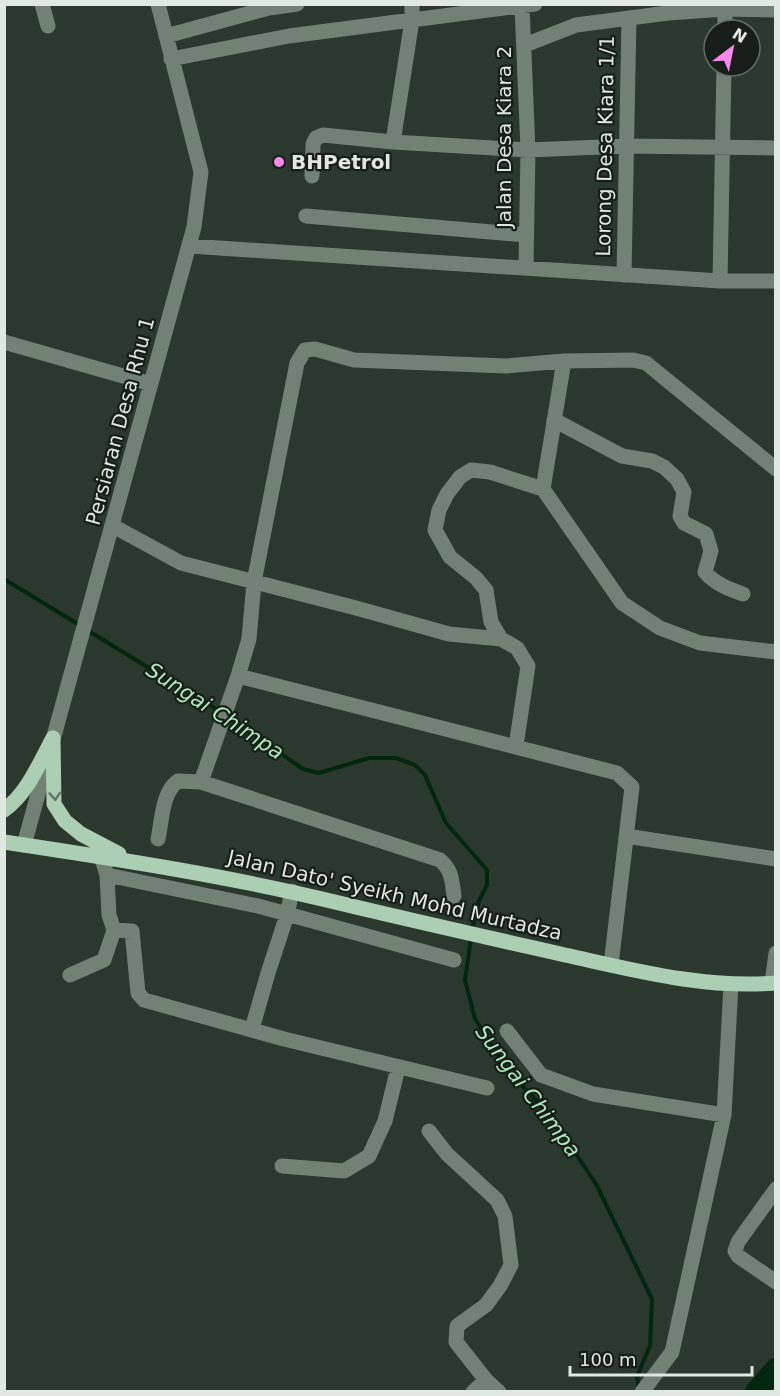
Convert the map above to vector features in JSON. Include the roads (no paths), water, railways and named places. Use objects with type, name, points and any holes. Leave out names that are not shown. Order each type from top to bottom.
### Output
[{"type":"main road","points":[[4,810],[13,804],[53,738]]},
{"type":"main road","points":[[53,738],[54,804],[65,821],[81,834],[129,860]]},
{"type":"main road","name":"Jalan Dato' Syeikh Mohd Murtadza","points":[[4,842],[129,860],[292,891],[669,978],[731,984],[774,983]]},
{"type":"street","points":[[42,4],[48,26]]},
{"type":"street","name":"Persiaran Desa Rhu 1","points":[[24,845],[194,226],[201,172],[158,4]]},
{"type":"street","points":[[166,36],[269,6],[297,4]]},
{"type":"street","points":[[171,59],[412,12],[529,5]]},
{"type":"street","name":"Jalan Desa Kiara 2","points":[[526,268],[528,150],[525,45],[529,5]]},
{"type":"street","points":[[525,45],[576,25],[668,13],[725,9],[776,10]]},
{"type":"street","points":[[725,9],[725,18]]},
{"type":"street","points":[[393,142],[412,12]]},
{"type":"street","name":"Lorong Desa Kiara 1/1","points":[[624,275],[629,19]]},
{"type":"street","points":[[720,281],[724,78]]},
{"type":"street","points":[[312,176],[314,144],[316,138],[323,135],[393,142],[528,150],[626,146],[776,148]]},
{"type":"street","points":[[306,216],[526,235]]},
{"type":"street","points":[[189,246],[720,281],[776,281]]},
{"type":"street","points":[[4,342],[151,384]]},
{"type":"street","points":[[201,782],[249,639],[254,582],[297,363],[305,350],[315,349],[354,360],[494,366],[564,361],[633,360],[646,363],[776,469]]},
{"type":"street","points":[[543,489],[564,361]]},
{"type":"street","points":[[554,420],[622,456],[664,467],[677,479],[684,492],[680,516],[684,523],[706,534],[711,551],[705,572],[709,578],[743,594]]},
{"type":"street","points":[[501,639],[491,622],[486,590],[476,578],[450,557],[435,530],[447,494],[460,477],[471,470],[490,472],[543,489],[622,603],[660,628],[700,643],[776,652]]},
{"type":"street","points":[[113,526],[181,563],[449,634],[501,639],[517,648],[528,666],[516,746]]},
{"type":"street","points":[[238,676],[617,773],[632,787],[611,965]]},
{"type":"street","points":[[158,839],[167,794],[172,785],[178,781],[201,782],[440,860],[448,867],[452,876],[454,896]]},
{"type":"street","points":[[626,836],[776,859]]},
{"type":"street","points":[[70,975],[104,960],[114,930],[109,915],[107,875],[101,856]]},
{"type":"street","points":[[107,875],[258,906],[454,960]]},
{"type":"street","points":[[252,1029],[287,915],[292,891]]},
{"type":"street","points":[[114,930],[132,931],[138,993],[144,1000],[284,1039],[487,1088]]},
{"type":"street","points":[[774,983],[776,953]]},
{"type":"street","points":[[642,1392],[672,1352],[724,1115],[731,984]]},
{"type":"street","points":[[507,1030],[541,1075],[593,1094],[724,1115]]},
{"type":"street","points":[[282,1166],[344,1171],[369,1156],[385,1121],[398,1068]]},
{"type":"street","points":[[429,1131],[447,1154],[497,1200],[505,1216],[511,1265],[501,1286],[486,1305],[457,1326],[456,1342],[486,1380],[499,1392]]},
{"type":"street","points":[[776,1189],[738,1242],[735,1251],[738,1256],[776,1282]]},
{"type":"street","points":[[473,1392],[486,1380]]},
{"type":"waterway","name":"Sungai Chimpa","points":[[4,579],[81,626]]},
{"type":"waterway","name":"Sungai Chimpa","points":[[87,630],[221,712]]},
{"type":"waterway","name":"Sungai Chimpa","points":[[227,716],[303,769],[319,773],[369,758],[396,758],[415,765],[425,775],[446,823],[487,870],[487,885],[479,901],[472,930]]},
{"type":"waterway","name":"Sungai Chimpa","points":[[471,938],[465,980],[475,1019],[508,1071],[550,1115],[596,1184],[652,1299],[650,1346],[637,1376],[639,1389]]},
{"type":"waterway","points":[[756,1392],[776,1369]]},
{"type":"place","name":"BHPetrol","points":[[279,162]]}]
